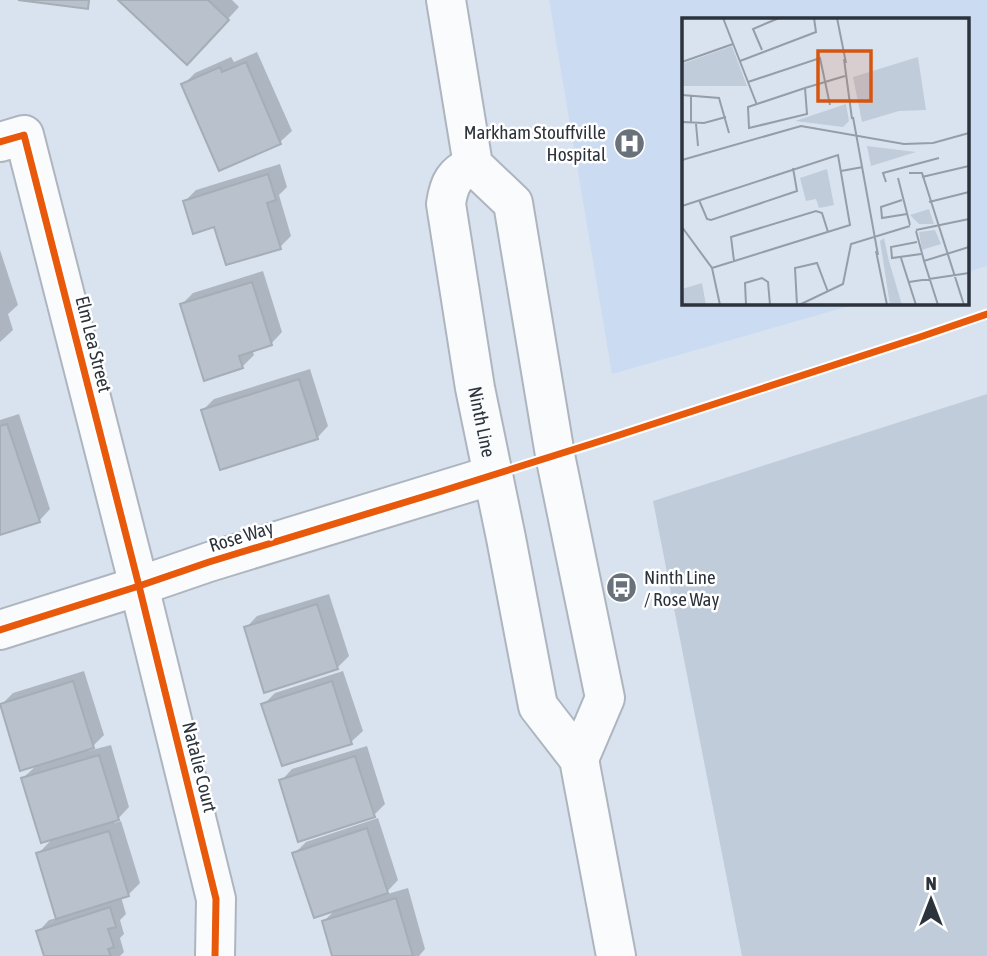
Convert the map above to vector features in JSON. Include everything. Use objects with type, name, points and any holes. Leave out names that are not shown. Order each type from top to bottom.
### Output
[{"type":"main road","points":[[446,0],[473,165],[513,203],[555,455],[605,698],[579,759]]},
{"type":"main road","name":"Elm Lea Street","points":[[0,142],[24,135],[139,586]]},
{"type":"main road","name":"Ninth Line","points":[[473,165],[457,175],[448,192],[446,204],[475,388],[538,706],[579,759],[617,956]]},
{"type":"main road","name":"Rose Way","points":[[0,630],[209,562],[493,475]]},
{"type":"main road","name":"Natalie Court","points":[[139,586],[216,899],[215,956]]},
{"type":"shaded area","name":"Markham Stouffville Hospital","points":[[549,0],[987,0],[987,266],[970,271],[970,18],[682,18],[682,304],[857,304],[612,374]]},
{"type":"shaded area","points":[[987,394],[987,956],[742,956],[653,501]]},
{"type":"building","points":[[18,0],[89,0],[88,9]]},
{"type":"building","points":[[118,0],[208,0],[229,20],[187,65]]},
{"type":"building","points":[[246,62],[281,144],[219,171],[181,84],[220,67],[222,72]]},
{"type":"building","points":[[268,174],[276,200],[267,203],[281,249],[226,265],[214,227],[193,234],[183,201]]},
{"type":"building","points":[[252,282],[272,345],[239,356],[243,368],[204,381],[180,304]]},
{"type":"building","points":[[299,379],[318,439],[220,470],[201,410]]},
{"type":"building","points":[[7,424],[40,522],[0,535],[0,426]]},
{"type":"building","points":[[317,604],[338,669],[264,693],[244,627]]},
{"type":"building","points":[[73,681],[94,748],[20,771],[0,704]]},
{"type":"building","points":[[332,681],[352,744],[282,766],[261,704]]},
{"type":"building","points":[[99,755],[119,820],[41,843],[21,778]]},
{"type":"building","points":[[355,756],[375,817],[298,842],[279,780]]},
{"type":"building","points":[[367,828],[388,893],[314,918],[292,853]]},
{"type":"building","points":[[109,831],[129,896],[56,919],[36,853]]},
{"type":"building","points":[[396,898],[413,956],[332,956],[322,921]]},
{"type":"building","points":[[110,907],[116,927],[108,929],[114,947],[108,949],[111,956],[44,956],[36,931]]},
{"type":"cycle path","points":[[0,142],[24,135],[216,899],[215,956]]},
{"type":"cycle path","points":[[0,630],[209,562],[610,438],[987,314]]},
{"type":"place","name":"Markham Stouffville Hospital","points":[[629,143]]},
{"type":"place","name":"Ninth Line / Rose Way","points":[[621,588]]}]
